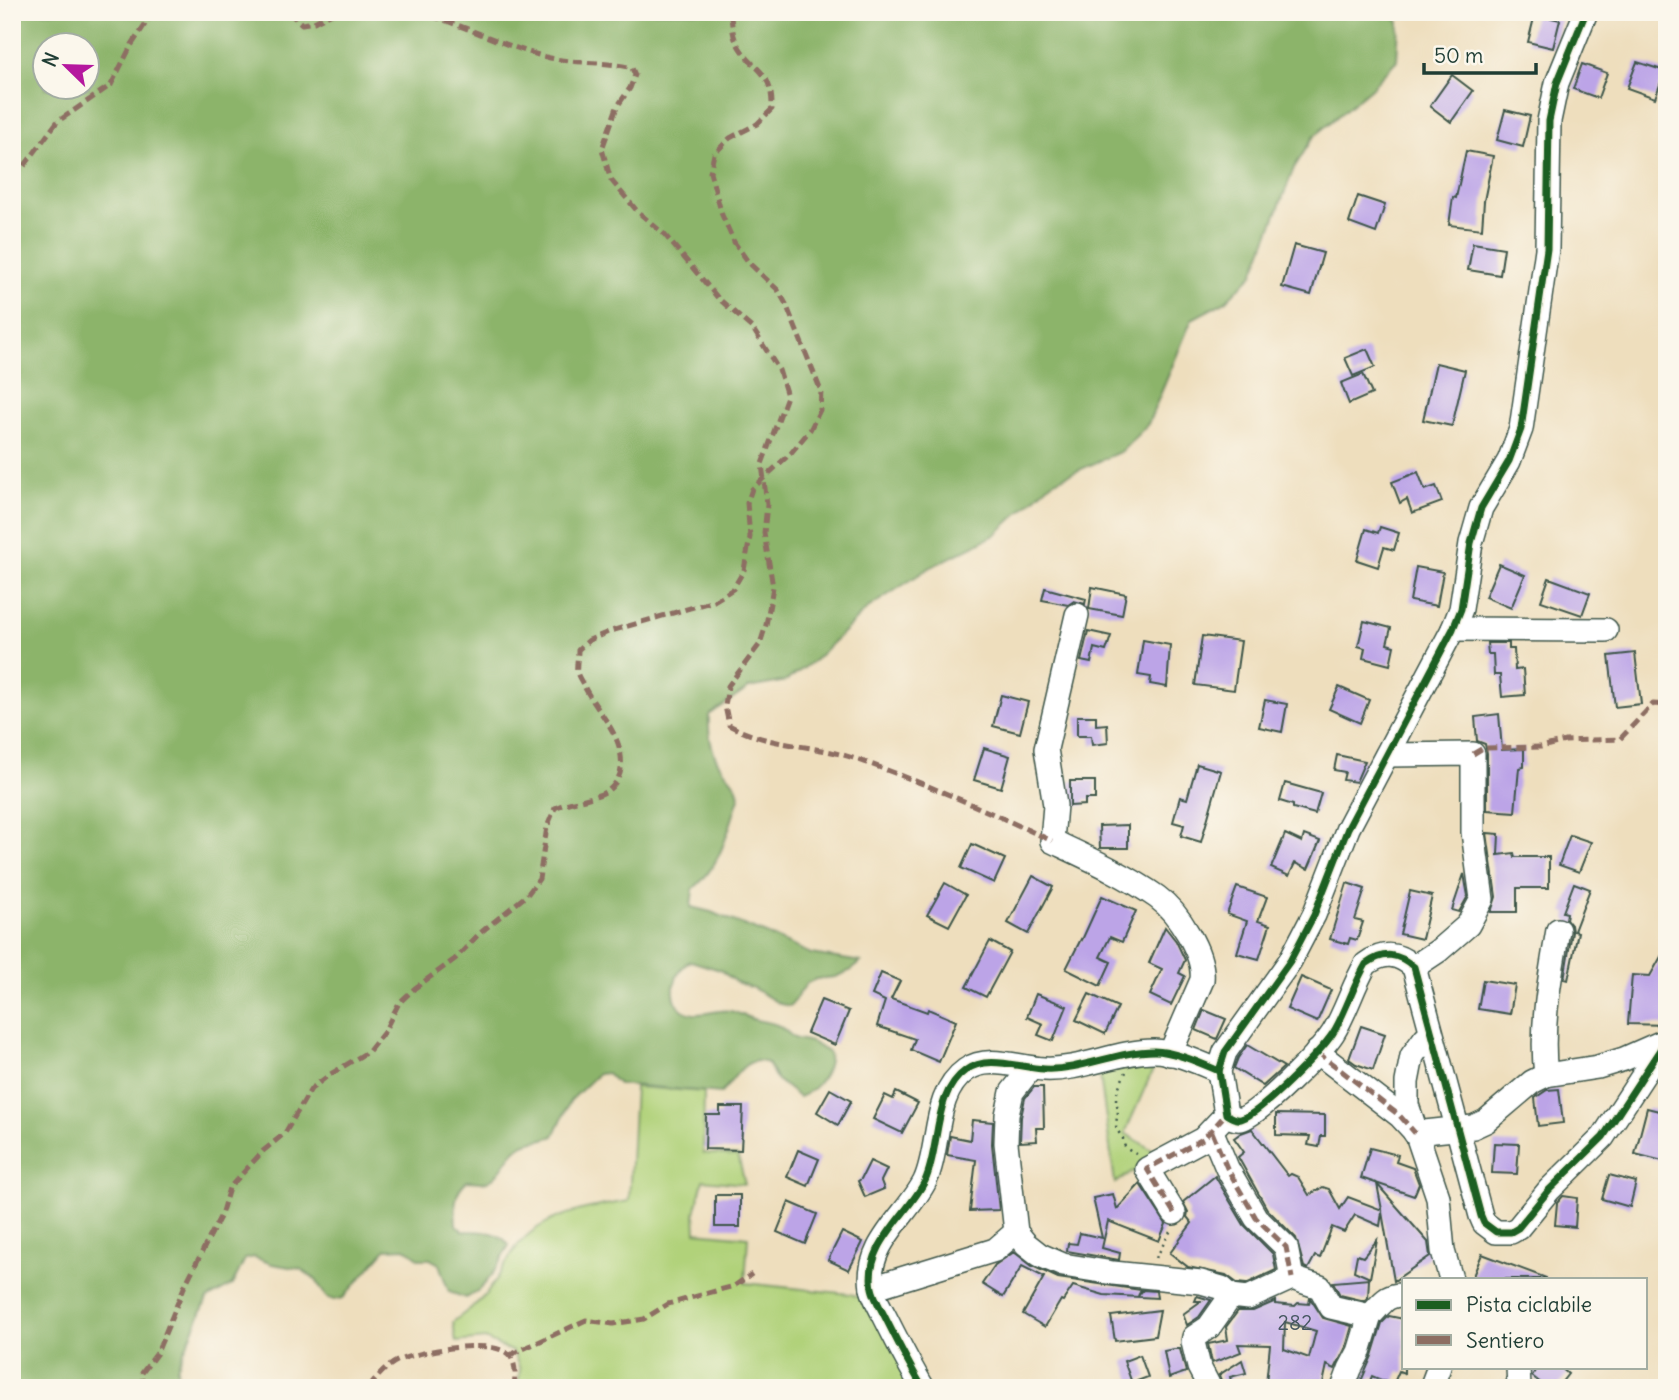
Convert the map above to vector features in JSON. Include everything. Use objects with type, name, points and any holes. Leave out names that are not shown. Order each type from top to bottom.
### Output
[{"type":"street","points":[[1292,1278],[1286,1247],[1256,1218],[1227,1168],[1219,1123],[1219,1071],[1225,1052],[1290,961],[1314,915],[1348,828],[1461,609],[1471,543],[1481,508],[1509,461],[1521,429],[1547,249],[1549,121],[1557,83],[1586,12]]},
{"type":"street","points":[[1077,615],[1046,749],[1055,805],[1052,841],[1159,898],[1177,918],[1193,943],[1203,970],[1202,980],[1170,1054]]},
{"type":"street","points":[[1452,629],[1606,630]]},
{"type":"street","points":[[1387,755],[1473,754],[1473,832],[1482,899],[1468,925],[1438,951],[1414,967]]},
{"type":"street","points":[[1546,1075],[1544,1045],[1547,998],[1558,930]]},
{"type":"street","points":[[1174,1213],[1147,1169],[1203,1139],[1219,1123],[1243,1119],[1265,1104],[1333,1033],[1366,964],[1375,957],[1387,953],[1398,956],[1414,967],[1456,1129],[1484,1223],[1496,1232],[1511,1232],[1518,1228],[1549,1190],[1603,1137],[1666,1040]]},
{"type":"street","points":[[1431,1037],[1425,1038],[1418,1047],[1408,1069],[1407,1105],[1438,1197],[1443,1246],[1451,1278]]},
{"type":"street","points":[[1415,1133],[1473,1127],[1486,1121],[1532,1082],[1546,1075],[1598,1067],[1624,1059],[1666,1040]]},
{"type":"street","points":[[923,1388],[872,1288],[877,1255],[892,1225],[925,1182],[935,1154],[942,1106],[950,1086],[970,1067],[988,1062],[1053,1069],[1145,1051],[1170,1054],[1219,1071]]},
{"type":"street","points":[[1317,1052],[1400,1116],[1415,1133]]},
{"type":"street","points":[[1031,1068],[1012,1092],[1007,1115],[1006,1143],[1016,1232],[1040,1255],[1063,1265],[1201,1282],[1222,1288],[1231,1296],[1248,1298],[1292,1278],[1320,1287],[1331,1307],[1370,1316]]},
{"type":"street","points":[[872,1288],[995,1250],[1016,1232]]},
{"type":"street","points":[[1210,1388],[1199,1367],[1192,1342],[1194,1337],[1209,1327],[1231,1296]]},
{"type":"street","points":[[1343,1388],[1359,1352],[1370,1316],[1388,1297],[1402,1296]]},
{"type":"street","points":[[1431,1388],[1439,1368]]},
{"type":"street","points":[[1518,1368],[1519,1388]]},
{"type":"path","points":[[1145,1051],[1128,1069],[1120,1084],[1116,1094],[1118,1109],[1115,1122],[1126,1149],[1153,1165]]},
{"type":"path","points":[[1148,1276],[1172,1228],[1174,1213]]},
{"type":"green space","points":[[12,12],[1388,12],[1399,22],[1397,60],[1371,88],[1314,136],[1294,168],[1253,274],[1226,301],[1192,319],[1148,424],[1122,451],[1052,482],[995,535],[929,568],[868,608],[816,659],[786,681],[749,688],[709,715],[709,733],[713,749],[720,765],[737,787],[739,798],[717,858],[693,889],[691,907],[711,912],[811,954],[861,962],[852,970],[835,977],[807,983],[790,1006],[780,1004],[753,988],[736,982],[720,970],[691,961],[677,976],[675,998],[678,1005],[689,1013],[731,1011],[777,1025],[794,1038],[820,1047],[829,1053],[828,1067],[821,1080],[799,1097],[776,1079],[768,1063],[760,1061],[741,1069],[721,1093],[618,1084],[607,1073],[598,1074],[570,1101],[554,1136],[526,1143],[514,1151],[496,1175],[484,1182],[467,1181],[459,1190],[456,1225],[463,1231],[494,1234],[509,1245],[497,1268],[480,1289],[466,1298],[449,1292],[439,1264],[430,1259],[420,1259],[405,1248],[386,1249],[343,1298],[334,1300],[326,1297],[316,1280],[301,1269],[272,1264],[254,1257],[245,1259],[232,1285],[207,1299],[177,1367],[178,1388],[12,1388]]},
{"type":"green space","points":[[1143,1061],[1155,1065],[1125,1133],[1160,1155],[1115,1183],[1099,1069]]},
{"type":"green space","points":[[635,1087],[704,1092],[703,1153],[738,1156],[745,1184],[703,1180],[695,1213],[696,1232],[748,1237],[745,1283],[850,1294],[868,1302],[914,1388],[518,1388],[520,1369],[513,1352],[485,1339],[456,1342],[453,1322],[486,1294],[514,1250],[530,1233],[555,1218],[570,1213],[629,1201]]},
{"type":"building","points":[[1535,14],[1560,20],[1553,48],[1528,42]]},
{"type":"building","points":[[1637,62],[1665,71],[1655,98],[1627,88]]},
{"type":"building","points":[[1582,64],[1607,73],[1598,98],[1573,89]]},
{"type":"building","points":[[1452,75],[1473,91],[1451,122],[1430,106]]},
{"type":"building","points":[[1505,110],[1530,116],[1523,147],[1497,140]]},
{"type":"building","points":[[1466,151],[1493,156],[1484,201],[1482,229],[1449,225],[1453,197],[1456,198]]},
{"type":"building","points":[[1358,196],[1385,205],[1376,233],[1349,223]]},
{"type":"building","points":[[1473,243],[1504,248],[1500,275],[1468,270]]},
{"type":"building","points":[[1294,245],[1323,253],[1311,295],[1282,287]]},
{"type":"building","points":[[1367,349],[1375,367],[1353,376],[1345,358]]},
{"type":"building","points":[[1436,363],[1465,370],[1452,426],[1423,420]]},
{"type":"building","points":[[1363,374],[1372,394],[1349,404],[1341,383]]},
{"type":"building","points":[[1418,472],[1425,490],[1436,486],[1442,502],[1412,513],[1407,499],[1400,503],[1392,482]]},
{"type":"building","points":[[1380,527],[1399,533],[1394,550],[1384,547],[1378,567],[1357,560],[1366,529],[1378,533]]},
{"type":"building","points":[[1499,564],[1525,575],[1511,608],[1485,597]]},
{"type":"building","points":[[1416,567],[1443,572],[1437,606],[1410,601]]},
{"type":"building","points":[[1549,578],[1590,593],[1582,615],[1541,601]]},
{"type":"building","points":[[1092,587],[1126,594],[1122,615],[1089,609]]},
{"type":"building","points":[[1045,588],[1086,599],[1085,604],[1074,601],[1068,605],[1042,600]]},
{"type":"building","points":[[1364,621],[1391,628],[1387,644],[1394,646],[1390,665],[1363,658],[1365,648],[1358,646]]},
{"type":"building","points":[[1088,631],[1111,636],[1106,651],[1094,648],[1091,663],[1081,661]]},
{"type":"building","points":[[1202,636],[1241,641],[1234,690],[1195,685]]},
{"type":"building","points":[[1143,640],[1170,645],[1167,687],[1150,684],[1151,677],[1138,675]]},
{"type":"building","points":[[1487,643],[1509,643],[1509,649],[1514,649],[1515,670],[1523,669],[1525,695],[1502,697],[1500,675],[1494,675],[1493,654],[1488,654]]},
{"type":"building","points":[[1635,653],[1641,704],[1615,707],[1609,656]]},
{"type":"building","points":[[1339,687],[1369,700],[1360,723],[1329,709]]},
{"type":"building","points":[[1001,695],[1028,702],[1020,733],[993,726]]},
{"type":"building","points":[[1265,700],[1287,704],[1282,732],[1259,727]]},
{"type":"building","points":[[1499,714],[1502,750],[1524,749],[1524,767],[1519,768],[1515,812],[1487,810],[1487,753],[1485,744],[1477,741],[1475,717]]},
{"type":"building","points":[[1077,716],[1096,716],[1096,725],[1107,724],[1108,743],[1092,745],[1091,736],[1077,736]]},
{"type":"building","points":[[984,748],[1010,756],[1001,788],[974,780]]},
{"type":"building","points":[[1337,755],[1365,761],[1356,782],[1343,780],[1345,772],[1334,770]]},
{"type":"building","points":[[1197,764],[1221,771],[1201,842],[1181,836],[1184,825],[1173,822],[1180,797],[1187,799]]},
{"type":"building","points":[[1070,781],[1095,781],[1095,799],[1085,799],[1085,805],[1070,806]]},
{"type":"building","points":[[1285,783],[1321,793],[1315,814],[1280,801]]},
{"type":"building","points":[[1128,825],[1128,848],[1100,848],[1099,826]]},
{"type":"building","points":[[1487,833],[1499,834],[1498,855],[1514,853],[1515,857],[1549,857],[1549,888],[1517,888],[1517,912],[1491,912],[1496,897]]},
{"type":"building","points":[[1285,834],[1302,842],[1304,835],[1320,841],[1308,869],[1295,863],[1289,876],[1271,868]]},
{"type":"building","points":[[1570,835],[1591,842],[1579,872],[1559,865]]},
{"type":"building","points":[[972,844],[1005,859],[994,883],[961,868]]},
{"type":"building","points":[[1464,874],[1468,896],[1459,912],[1452,910]]},
{"type":"building","points":[[1033,876],[1053,887],[1028,934],[1008,923]]},
{"type":"building","points":[[945,883],[966,895],[949,926],[927,915]]},
{"type":"building","points":[[1347,883],[1365,889],[1355,920],[1363,922],[1357,940],[1350,938],[1348,944],[1330,939]]},
{"type":"building","points":[[1574,883],[1590,889],[1574,931],[1578,932],[1568,980],[1564,979],[1572,932],[1566,919],[1567,913],[1563,912]]},
{"type":"building","points":[[1237,887],[1267,897],[1258,921],[1270,925],[1259,959],[1237,953],[1247,921],[1227,914]]},
{"type":"building","points":[[1410,891],[1432,896],[1422,939],[1400,934]]},
{"type":"building","points":[[1102,896],[1136,911],[1122,942],[1110,937],[1100,957],[1111,962],[1100,986],[1066,969]]},
{"type":"building","points":[[1165,927],[1176,941],[1185,960],[1179,973],[1185,976],[1171,1005],[1150,995],[1162,969],[1149,963]]},
{"type":"building","points":[[990,941],[1010,952],[986,997],[966,987]]},
{"type":"building","points":[[1667,946],[1667,1025],[1628,1024],[1632,975],[1650,976]]},
{"type":"building","points":[[881,973],[900,981],[891,999],[927,1012],[928,1009],[956,1021],[939,1062],[911,1050],[915,1039],[877,1026],[885,1001],[872,995]]},
{"type":"building","points":[[1301,977],[1331,990],[1317,1022],[1287,1009]]},
{"type":"building","points":[[1483,980],[1515,985],[1510,1014],[1478,1009]]},
{"type":"building","points":[[1036,994],[1067,1006],[1053,1041],[1038,1035],[1043,1024],[1027,1017]]},
{"type":"building","points":[[1089,994],[1118,1007],[1105,1034],[1076,1020]]},
{"type":"building","points":[[821,1000],[849,1011],[835,1045],[807,1033]]},
{"type":"building","points":[[1204,1010],[1226,1019],[1217,1039],[1196,1030]]},
{"type":"building","points":[[1361,1026],[1385,1034],[1373,1070],[1349,1059]]},
{"type":"building","points":[[1247,1045],[1284,1067],[1263,1086],[1234,1068]]},
{"type":"building","points":[[1034,1087],[1043,1087],[1044,1128],[1036,1128],[1037,1141],[1020,1142],[1025,1098]]},
{"type":"building","points":[[830,1089],[851,1101],[838,1125],[817,1112]]},
{"type":"building","points":[[1559,1089],[1563,1123],[1538,1126],[1535,1098],[1547,1090]]},
{"type":"building","points":[[896,1092],[918,1103],[902,1133],[873,1119],[885,1095],[893,1099]]},
{"type":"building","points":[[720,1107],[743,1107],[741,1150],[705,1149],[706,1115],[720,1115]]},
{"type":"building","points":[[1647,1108],[1667,1113],[1667,1146],[1663,1161],[1635,1154]]},
{"type":"building","points":[[1276,1114],[1325,1115],[1325,1136],[1321,1136],[1319,1147],[1308,1145],[1310,1136],[1276,1135]]},
{"type":"building","points":[[972,1120],[993,1122],[992,1144],[999,1210],[970,1211],[976,1160],[947,1155],[950,1136],[970,1140]]},
{"type":"building","points":[[1252,1129],[1288,1176],[1291,1174],[1298,1177],[1309,1195],[1323,1187],[1329,1189],[1340,1209],[1348,1197],[1382,1210],[1377,1184],[1428,1242],[1430,1256],[1394,1281],[1382,1212],[1380,1226],[1355,1215],[1344,1232],[1332,1227],[1320,1258],[1315,1256],[1308,1269],[1304,1267],[1296,1238],[1267,1209],[1238,1157],[1244,1152],[1234,1138]]},
{"type":"building","points":[[1494,1143],[1519,1144],[1517,1174],[1492,1173]]},
{"type":"building","points":[[1370,1148],[1398,1155],[1396,1162],[1413,1168],[1419,1184],[1414,1196],[1361,1178]]},
{"type":"building","points":[[798,1150],[819,1159],[808,1186],[787,1177]]},
{"type":"building","points":[[870,1161],[887,1169],[881,1181],[884,1189],[865,1197],[858,1181]]},
{"type":"building","points":[[1609,1175],[1636,1182],[1630,1207],[1602,1199]]},
{"type":"building","points":[[1215,1176],[1244,1225],[1273,1254],[1276,1270],[1246,1284],[1237,1283],[1226,1275],[1188,1267],[1170,1253],[1192,1223],[1187,1217],[1188,1212],[1183,1202]]},
{"type":"building","points":[[1140,1184],[1166,1224],[1159,1241],[1108,1221],[1102,1248],[1120,1253],[1119,1260],[1067,1251],[1068,1243],[1077,1244],[1080,1233],[1102,1238],[1093,1198],[1113,1194],[1117,1209]]},
{"type":"building","points":[[715,1195],[740,1195],[740,1227],[715,1227]]},
{"type":"building","points":[[1563,1196],[1577,1198],[1575,1227],[1555,1225],[1557,1203]]},
{"type":"building","points":[[789,1202],[817,1214],[805,1244],[777,1232]]},
{"type":"building","points":[[842,1232],[863,1242],[849,1270],[828,1260]]},
{"type":"building","points":[[1377,1240],[1370,1278],[1354,1271],[1357,1255],[1363,1257]]},
{"type":"building","points":[[1014,1252],[1032,1266],[1058,1278],[1141,1290],[1138,1296],[1143,1290],[1156,1291],[1157,1298],[1104,1295],[1073,1286],[1045,1327],[1023,1314],[1044,1277],[1022,1266],[1003,1297],[982,1284],[995,1265]]},
{"type":"building","points":[[1482,1254],[1546,1278],[1478,1278],[1473,1276]]},
{"type":"building","points":[[1369,1279],[1368,1298],[1365,1301],[1340,1295],[1333,1282]]},
{"type":"building","points":[[1197,1296],[1211,1300],[1199,1317],[1187,1325],[1183,1314],[1201,1301],[1195,1301]]},
{"type":"building","points":[[1310,1298],[1323,1318],[1352,1326],[1346,1347],[1335,1369],[1327,1365],[1322,1388],[1266,1383],[1270,1345],[1238,1344],[1241,1352],[1212,1363],[1208,1344],[1228,1340],[1226,1327],[1238,1311],[1253,1311],[1276,1301],[1276,1304],[1295,1306],[1298,1303],[1309,1304]],"holes":[[[1285,1322],[1316,1331],[1309,1358],[1284,1349]]]},
{"type":"building","points":[[1160,1310],[1155,1336],[1115,1341],[1111,1316]]},
{"type":"building","points":[[1389,1316],[1402,1319],[1404,1373],[1399,1371],[1393,1385],[1372,1376],[1367,1388],[1358,1388],[1372,1356],[1382,1323]]},
{"type":"building","points":[[1180,1349],[1186,1372],[1169,1378],[1164,1351]]},
{"type":"building","points":[[1140,1355],[1148,1377],[1132,1383],[1124,1361]]},
{"type":"building","points":[[1242,1360],[1246,1373],[1230,1377],[1233,1388],[1224,1388],[1219,1375]]},
{"type":"building","points":[[1536,1368],[1561,1368],[1568,1374],[1557,1388],[1547,1388],[1532,1376]]},
{"type":"marked path","points":[[12,174],[22,169],[57,122],[111,85],[131,46],[153,12]]},
{"type":"marked path","points":[[288,12],[302,24],[314,22],[334,12]]},
{"type":"marked path","points":[[416,12],[550,58],[632,68],[635,75],[617,107],[602,149],[611,180],[638,212],[664,234],[718,298],[753,329],[779,370],[787,396],[762,464],[767,505],[764,533],[773,587],[760,644],[728,686],[725,706],[729,725],[759,737],[853,758],[954,797],[1052,841]]},
{"type":"marked path","points":[[143,1388],[142,1373],[157,1353],[185,1285],[221,1215],[229,1188],[263,1151],[285,1133],[311,1089],[369,1051],[384,1032],[399,1003],[455,959],[480,933],[527,895],[539,879],[547,827],[555,808],[601,794],[616,782],[621,769],[619,746],[578,676],[578,650],[589,640],[611,631],[714,601],[733,589],[744,570],[750,537],[747,503],[752,489],[791,453],[810,430],[820,410],[821,391],[786,304],[778,290],[749,263],[734,242],[722,215],[710,172],[714,154],[730,138],[757,124],[772,109],[769,85],[735,39],[730,12]]},
{"type":"marked path","points":[[1473,754],[1483,748],[1541,747],[1565,741],[1620,739],[1653,704],[1667,705]]},
{"type":"marked path","points":[[1317,1052],[1400,1116],[1415,1133]]},
{"type":"marked path","points":[[1174,1213],[1147,1169],[1203,1139],[1226,1114]]},
{"type":"marked path","points":[[1212,1132],[1227,1168],[1256,1218],[1286,1247],[1292,1278]]},
{"type":"marked path","points":[[510,1355],[586,1320],[613,1324],[644,1319],[668,1304],[734,1286],[752,1274]]},
{"type":"marked path","points":[[369,1388],[397,1361],[437,1350],[473,1346],[502,1350],[510,1356],[515,1367],[514,1388]]},
{"type":"cycle path","points":[[1586,12],[1557,83],[1549,121],[1547,249],[1521,429],[1509,461],[1481,508],[1471,543],[1461,609],[1348,828],[1314,915],[1290,961],[1225,1052],[1219,1071],[1226,1114],[1239,1119],[1250,1115],[1290,1081],[1327,1041],[1338,1025],[1366,964],[1379,957],[1397,956],[1414,967],[1481,1216],[1484,1223],[1496,1232],[1511,1232],[1518,1228],[1549,1190],[1603,1137],[1667,1039]]},
{"type":"cycle path","points":[[923,1388],[876,1299],[871,1272],[881,1244],[925,1181],[942,1106],[955,1080],[966,1070],[984,1063],[1058,1069],[1126,1054],[1154,1051],[1178,1055],[1219,1071]]}]
